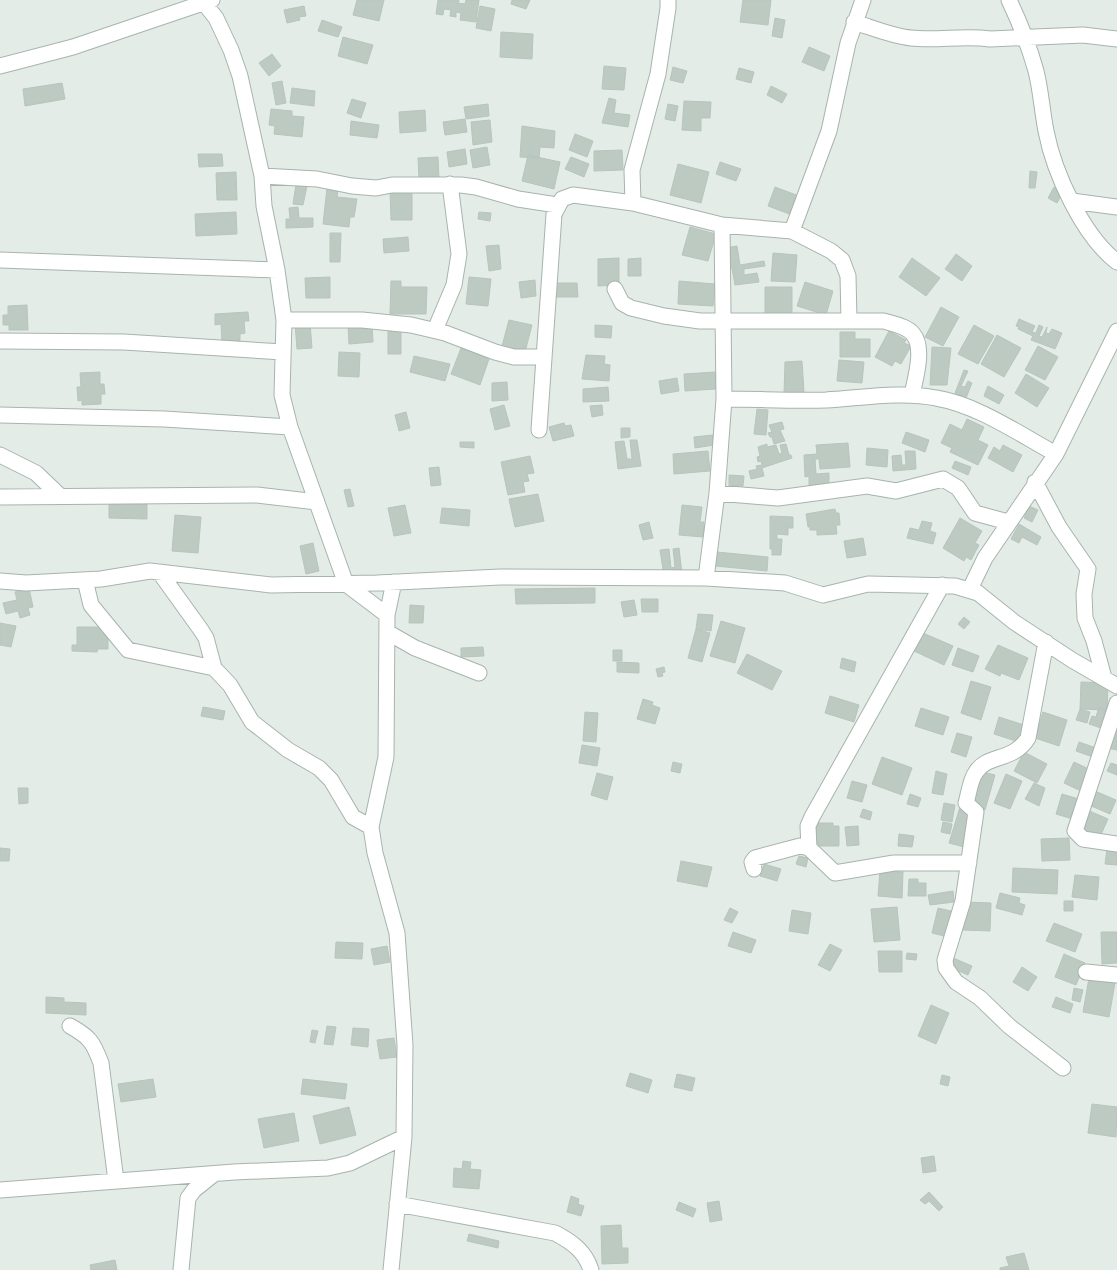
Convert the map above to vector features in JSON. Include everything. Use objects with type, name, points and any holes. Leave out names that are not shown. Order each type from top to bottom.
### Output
[{"type":"street","points":[[633,203],[632,170],[658,74],[668,0]]},
{"type":"street","points":[[792,231],[829,131],[854,22],[863,0]]},
{"type":"street","points":[[1009,0],[1026,36],[1042,100],[1046,131],[1052,152],[1082,222],[1098,244],[1117,262]]},
{"type":"street","points":[[0,66],[73,47],[209,2],[231,50],[240,76],[262,176],[264,206],[277,270],[284,320],[282,395],[290,427],[346,584],[387,615]]},
{"type":"street","points":[[854,22],[887,33],[912,38],[976,37],[990,39],[1083,35],[1117,39]]},
{"type":"street","points":[[262,176],[317,179],[352,186],[376,188],[392,185],[450,184],[476,186],[498,195],[557,206]]},
{"type":"street","points":[[435,330],[454,284],[459,254],[450,184]]},
{"type":"street","points":[[539,430],[554,214],[562,199],[573,195],[633,203],[722,225],[792,231],[831,251],[842,260],[848,276],[849,320]]},
{"type":"street","points":[[1072,200],[1117,207]]},
{"type":"street","points":[[706,578],[717,493],[724,399],[722,225]]},
{"type":"street","points":[[0,260],[277,270]]},
{"type":"street","points":[[615,289],[622,303],[631,308],[664,316],[722,322],[884,321],[913,334],[919,352],[912,396]]},
{"type":"street","points":[[284,320],[362,320],[411,325],[435,330],[494,352],[514,357],[543,358]]},
{"type":"street","points":[[970,589],[985,558],[1056,454],[1117,331]]},
{"type":"street","points":[[0,341],[124,342],[283,352]]},
{"type":"street","points":[[724,399],[812,400],[912,396],[936,398],[956,403],[1056,454]]},
{"type":"street","points":[[0,416],[164,419],[290,427]]},
{"type":"street","points":[[0,454],[36,473],[60,496]]},
{"type":"street","points":[[717,493],[778,498],[867,486],[896,491],[943,479],[958,488],[975,513],[1008,522]]},
{"type":"street","points":[[1036,482],[1059,527],[1088,568],[1084,594],[1085,618],[1110,682]]},
{"type":"street","points":[[0,497],[257,495],[317,502]]},
{"type":"street","points":[[0,581],[101,580],[150,571],[271,584],[346,584],[500,577],[706,578],[785,583],[823,595],[868,584],[942,585],[970,589],[1014,622],[1110,682]]},
{"type":"street","points":[[160,572],[206,638],[214,668],[230,685],[252,722],[288,750],[319,768],[331,780],[353,817],[371,827]]},
{"type":"street","points":[[85,580],[91,605],[128,650],[214,668]]},
{"type":"street","points":[[391,1270],[404,1136],[405,1045],[400,958],[393,915],[375,853],[371,827],[386,757],[388,738],[387,615],[394,582]]},
{"type":"street","points":[[809,848],[808,826],[812,817],[942,585]]},
{"type":"street","points":[[387,632],[415,648],[479,674]]},
{"type":"street","points":[[1046,642],[1028,738],[1022,748],[1006,756],[995,758],[976,771],[966,803],[976,812],[963,901],[946,960],[950,976],[980,998],[1009,1026],[1063,1068]]},
{"type":"street","points":[[1117,704],[1075,830],[1083,839],[1117,844]]},
{"type":"street","points":[[754,869],[752,862],[754,858],[800,846],[809,848],[836,873],[894,863],[969,863]]},
{"type":"street","points":[[1086,972],[1117,975]]},
{"type":"street","points":[[70,1026],[86,1034],[94,1045],[101,1063],[116,1181]]},
{"type":"street","points":[[0,1190],[214,1174],[328,1168],[350,1163],[404,1136]]},
{"type":"street","points":[[181,1270],[188,1198],[194,1190],[214,1174]]},
{"type":"street","points":[[397,1204],[555,1232],[572,1242],[582,1252],[592,1270]]},
{"type":"building","points":[[357,0],[384,0],[379,21],[353,15]]},
{"type":"building","points":[[438,0],[459,0],[458,3],[465,4],[466,0],[479,0],[476,22],[460,20],[461,13],[456,12],[456,17],[450,16],[451,10],[444,9],[443,15],[436,14]]},
{"type":"building","points":[[512,0],[530,0],[526,9],[511,4]]},
{"type":"building","points":[[743,0],[771,0],[768,25],[740,22]]},
{"type":"building","points":[[304,6],[306,16],[299,17],[300,20],[287,23],[284,10]]},
{"type":"building","points":[[480,6],[495,9],[491,31],[476,28]]},
{"type":"building","points":[[775,18],[785,20],[782,38],[772,36]]},
{"type":"building","points":[[322,20],[342,27],[338,37],[318,31]]},
{"type":"building","points":[[501,32],[533,34],[532,59],[500,57]]},
{"type":"building","points":[[343,37],[373,45],[367,64],[338,56]]},
{"type":"building","points":[[809,47],[830,56],[824,71],[802,62]]},
{"type":"building","points":[[272,54],[281,66],[269,76],[259,63]]},
{"type":"building","points":[[604,66],[626,68],[624,90],[602,89]]},
{"type":"building","points":[[673,67],[687,71],[683,83],[670,80]]},
{"type":"building","points":[[739,68],[754,72],[751,83],[736,79]]},
{"type":"building","points":[[282,81],[286,103],[276,105],[272,83]]},
{"type":"building","points":[[62,83],[65,99],[25,106],[23,89]]},
{"type":"building","points":[[771,86],[787,94],[782,103],[767,95]]},
{"type":"building","points":[[292,88],[315,91],[314,106],[290,103]]},
{"type":"building","points":[[609,98],[616,100],[614,113],[630,115],[628,127],[602,123]]},
{"type":"building","points":[[352,99],[366,103],[361,118],[347,113]]},
{"type":"building","points":[[684,101],[711,102],[710,118],[701,118],[701,131],[682,130]]},
{"type":"building","points":[[488,104],[489,116],[466,119],[464,107]]},
{"type":"building","points":[[668,104],[678,106],[675,121],[665,119]]},
{"type":"building","points":[[271,109],[292,111],[292,116],[304,117],[302,137],[274,134],[275,126],[269,125]]},
{"type":"building","points":[[425,110],[426,131],[400,133],[399,112]]},
{"type":"building","points":[[465,119],[467,132],[445,135],[443,122]]},
{"type":"building","points":[[490,120],[492,142],[473,145],[471,122]]},
{"type":"building","points":[[351,121],[379,125],[377,138],[350,135]]},
{"type":"building","points":[[522,126],[555,131],[554,148],[540,147],[539,158],[520,157]]},
{"type":"building","points":[[575,134],[593,141],[587,157],[569,150]]},
{"type":"building","points":[[487,147],[490,165],[473,168],[470,150]]},
{"type":"building","points":[[465,149],[467,164],[449,167],[447,152]]},
{"type":"building","points":[[622,150],[623,170],[594,171],[594,151]]},
{"type":"building","points":[[198,154],[222,154],[223,166],[199,167]]},
{"type":"building","points":[[528,155],[560,162],[554,189],[522,181]]},
{"type":"building","points":[[438,157],[439,179],[419,180],[418,158]]},
{"type":"building","points":[[571,157],[589,164],[584,177],[565,169]]},
{"type":"building","points":[[720,162],[741,169],[736,181],[716,174]]},
{"type":"building","points":[[678,164],[709,172],[701,203],[670,195]]},
{"type":"building","points":[[1030,171],[1037,172],[1035,188],[1029,188]]},
{"type":"building","points":[[236,172],[237,200],[217,200],[216,173]]},
{"type":"building","points":[[296,184],[307,186],[303,205],[293,204]]},
{"type":"building","points":[[775,187],[799,196],[792,215],[768,206]]},
{"type":"building","points":[[1054,187],[1063,192],[1057,203],[1048,198]]},
{"type":"building","points":[[327,188],[338,190],[337,197],[357,199],[354,217],[350,217],[349,227],[323,224]]},
{"type":"building","points":[[390,191],[412,191],[412,220],[391,220]]},
{"type":"building","points":[[298,207],[299,218],[313,218],[313,227],[286,228],[286,219],[290,219],[289,208]]},
{"type":"building","points":[[236,212],[237,234],[196,236],[195,214]]},
{"type":"building","points":[[479,212],[491,213],[490,221],[478,219]]},
{"type":"building","points":[[690,227],[716,234],[708,261],[682,255]]},
{"type":"building","points":[[330,233],[341,233],[340,262],[330,262]]},
{"type":"building","points":[[408,237],[409,251],[384,253],[383,239]]},
{"type":"building","points":[[499,245],[501,269],[489,271],[486,246]]},
{"type":"building","points":[[737,246],[740,265],[764,261],[765,266],[744,269],[744,275],[757,273],[759,282],[735,285],[732,268],[729,268],[726,248]]},
{"type":"building","points":[[773,253],[797,255],[795,282],[771,281]]},
{"type":"building","points":[[956,254],[972,266],[962,281],[945,269]]},
{"type":"building","points":[[619,258],[619,285],[598,286],[598,259]]},
{"type":"building","points":[[641,258],[641,276],[628,276],[628,259]]},
{"type":"building","points":[[912,258],[940,278],[926,296],[899,277]]},
{"type":"building","points":[[330,277],[330,298],[306,298],[305,278]]},
{"type":"building","points":[[469,277],[491,279],[488,306],[466,304]]},
{"type":"building","points":[[535,280],[536,296],[521,298],[519,282]]},
{"type":"building","points":[[391,281],[401,281],[401,287],[427,287],[426,314],[390,314]]},
{"type":"building","points":[[679,281],[715,284],[713,306],[678,304]]},
{"type":"building","points":[[805,282],[833,291],[826,315],[797,306]]},
{"type":"building","points":[[553,283],[577,283],[578,297],[553,297]]},
{"type":"building","points":[[765,287],[792,287],[792,314],[765,314]]},
{"type":"building","points":[[27,305],[28,330],[9,330],[9,325],[3,325],[3,315],[8,315],[8,306]]},
{"type":"building","points":[[941,307],[959,317],[943,346],[925,337]]},
{"type":"building","points":[[248,312],[249,321],[244,321],[245,333],[240,334],[240,341],[222,342],[221,324],[215,325],[215,314]]},
{"type":"building","points":[[1019,319],[1035,326],[1032,332],[1036,333],[1039,325],[1043,327],[1039,336],[1042,337],[1047,327],[1046,333],[1049,334],[1052,329],[1062,333],[1055,349],[1031,340],[1033,336],[1018,329],[1019,327],[1016,326]]},
{"type":"building","points":[[509,320],[532,325],[525,352],[502,346]]},
{"type":"building","points":[[310,323],[312,348],[297,349],[295,324]]},
{"type":"building","points":[[372,324],[373,342],[349,344],[348,325]]},
{"type":"building","points":[[595,325],[612,326],[611,338],[595,337]]},
{"type":"building","points":[[974,325],[994,336],[978,364],[958,354]]},
{"type":"building","points":[[388,331],[401,331],[401,354],[388,354]]},
{"type":"building","points":[[889,331],[906,340],[904,343],[911,346],[901,364],[895,361],[892,366],[875,357]]},
{"type":"building","points":[[840,332],[855,332],[855,339],[870,339],[870,357],[840,357]]},
{"type":"building","points":[[997,335],[1021,348],[1004,377],[981,364]]},
{"type":"building","points":[[1038,346],[1058,357],[1045,380],[1025,370]]},
{"type":"building","points":[[932,347],[951,348],[947,385],[930,385]]},
{"type":"building","points":[[461,348],[489,359],[480,385],[451,374]]},
{"type":"building","points":[[339,352],[360,353],[359,377],[338,376]]},
{"type":"building","points":[[586,355],[605,356],[604,364],[610,365],[609,381],[582,379]]},
{"type":"building","points":[[414,356],[450,364],[445,381],[410,372]]},
{"type":"building","points":[[839,360],[864,362],[862,383],[837,381]]},
{"type":"building","points":[[802,361],[804,392],[784,394],[785,362]]},
{"type":"building","points":[[964,370],[968,371],[961,386],[965,387],[968,381],[972,383],[966,398],[955,393]]},
{"type":"building","points":[[100,372],[100,384],[104,384],[105,394],[101,394],[101,404],[82,405],[82,400],[78,401],[77,387],[81,387],[80,373]]},
{"type":"building","points":[[715,372],[716,389],[685,391],[684,374]]},
{"type":"building","points":[[1026,374],[1049,388],[1037,407],[1015,393]]},
{"type":"building","points":[[677,378],[679,391],[661,394],[659,381]]},
{"type":"building","points":[[507,382],[508,400],[492,401],[492,383]]},
{"type":"building","points":[[988,386],[1004,395],[999,404],[984,396]]},
{"type":"building","points":[[608,387],[609,401],[583,402],[583,389]]},
{"type":"building","points":[[504,405],[510,426],[495,430],[490,409]]},
{"type":"building","points":[[602,405],[603,415],[592,417],[590,406]]},
{"type":"building","points":[[757,409],[768,410],[766,435],[754,434]]},
{"type":"building","points":[[406,412],[410,428],[399,431],[395,415]]},
{"type":"building","points":[[967,419],[984,427],[978,440],[988,445],[978,465],[950,452],[952,448],[941,443],[950,424],[962,430]]},
{"type":"building","points":[[782,422],[784,429],[780,430],[785,441],[774,444],[772,437],[768,433],[772,432],[769,425]]},
{"type":"building","points":[[564,423],[565,426],[571,425],[574,436],[553,441],[549,427]]},
{"type":"building","points":[[621,428],[630,428],[630,437],[621,438]]},
{"type":"building","points":[[906,432],[929,440],[925,452],[902,443]]},
{"type":"building","points":[[713,435],[714,445],[695,448],[694,437]]},
{"type":"building","points":[[630,440],[637,440],[641,466],[618,469],[615,442],[624,441],[627,459],[632,459]]},
{"type":"building","points":[[460,442],[474,442],[474,448],[460,447]]},
{"type":"building","points":[[848,443],[850,467],[820,469],[819,459],[815,459],[816,474],[829,473],[829,484],[809,486],[809,476],[805,477],[804,455],[817,454],[816,445]]},
{"type":"building","points":[[767,444],[767,447],[776,445],[779,454],[782,453],[780,445],[786,444],[789,455],[792,458],[762,468],[764,476],[751,479],[749,471],[757,469],[756,466],[762,465],[761,461],[758,462],[757,457],[760,456],[758,447]]},
{"type":"building","points":[[1003,445],[1022,455],[1013,472],[988,458],[994,447],[1000,451]]},
{"type":"building","points":[[867,448],[888,450],[887,467],[866,465]]},
{"type":"building","points":[[708,451],[710,471],[674,474],[673,454]]},
{"type":"building","points":[[905,451],[915,451],[916,469],[893,471],[892,456],[901,455],[902,465],[906,465]]},
{"type":"building","points":[[530,456],[534,473],[527,474],[529,481],[523,482],[525,492],[508,495],[501,462]]},
{"type":"building","points":[[955,461],[971,467],[968,475],[952,468]]},
{"type":"building","points":[[439,467],[441,485],[431,486],[429,468]]},
{"type":"building","points":[[729,475],[744,476],[743,486],[729,486]]},
{"type":"building","points":[[350,489],[354,506],[348,507],[344,490]]},
{"type":"building","points":[[538,494],[544,521],[515,527],[509,499]]},
{"type":"building","points":[[109,503],[147,504],[147,519],[109,518]]},
{"type":"building","points":[[405,505],[411,533],[394,536],[388,508]]},
{"type":"building","points":[[682,505],[702,507],[700,522],[704,522],[703,537],[679,535]]},
{"type":"building","points":[[1029,506],[1038,510],[1032,522],[1024,518]]},
{"type":"building","points":[[442,508],[470,510],[469,526],[440,523]]},
{"type":"building","points":[[835,509],[836,513],[839,513],[840,525],[836,525],[837,534],[817,535],[817,530],[810,530],[806,514]]},
{"type":"building","points":[[175,515],[201,517],[198,553],[172,551]]},
{"type":"building","points":[[770,516],[793,517],[793,528],[788,528],[788,535],[777,534],[777,539],[782,539],[781,555],[772,555],[772,549],[770,549]]},
{"type":"building","points":[[960,518],[982,531],[975,543],[979,545],[971,560],[966,557],[964,561],[943,548]]},
{"type":"building","points":[[922,521],[932,523],[930,531],[936,533],[933,544],[907,538],[910,528],[919,530]]},
{"type":"building","points":[[649,522],[653,538],[643,540],[639,525]]},
{"type":"building","points":[[1019,524],[1041,537],[1037,545],[1022,537],[1019,543],[1011,539]]},
{"type":"building","points":[[863,538],[866,555],[847,558],[844,541]]},
{"type":"building","points":[[313,543],[319,571],[306,574],[300,546]]},
{"type":"building","points":[[679,548],[682,574],[664,576],[660,550],[669,549],[671,568],[675,567],[673,549]]},
{"type":"building","points":[[717,552],[768,557],[767,571],[715,566]]},
{"type":"building","points":[[29,588],[33,607],[28,608],[30,615],[20,618],[18,611],[6,614],[3,603],[17,600],[15,592]]},
{"type":"building","points":[[595,588],[595,603],[516,604],[515,589]]},
{"type":"building","points":[[641,599],[658,599],[658,612],[642,612]]},
{"type":"building","points":[[634,600],[637,615],[624,617],[621,602]]},
{"type":"building","points":[[410,605],[424,606],[423,623],[409,623]]},
{"type":"building","points":[[698,614],[713,615],[711,631],[696,629]]},
{"type":"building","points":[[964,617],[970,622],[964,629],[958,624]]},
{"type":"building","points":[[721,621],[745,628],[735,663],[710,656]]},
{"type":"building","points":[[0,623],[16,626],[11,647],[0,645]]},
{"type":"building","points":[[77,627],[101,627],[101,633],[108,633],[108,649],[98,649],[97,652],[72,651],[72,645],[77,645]]},
{"type":"building","points":[[696,629],[710,633],[702,662],[688,658]]},
{"type":"building","points":[[923,633],[953,646],[944,665],[914,651]]},
{"type":"building","points":[[998,645],[1028,658],[1019,680],[1001,673],[1000,676],[985,669]]},
{"type":"building","points":[[483,647],[484,656],[461,657],[461,648]]},
{"type":"building","points":[[958,648],[979,656],[973,672],[952,665]]},
{"type":"building","points":[[613,650],[622,650],[622,661],[613,661]]},
{"type":"building","points":[[747,654],[782,671],[772,690],[737,673]]},
{"type":"building","points":[[842,658],[856,662],[854,672],[840,668]]},
{"type":"building","points":[[617,662],[639,663],[639,673],[617,672]]},
{"type":"building","points":[[664,667],[665,672],[662,673],[663,676],[658,677],[656,669]]},
{"type":"building","points":[[971,681],[991,687],[981,720],[961,713]]},
{"type":"building","points":[[1081,682],[1108,683],[1107,710],[1080,709]]},
{"type":"building","points":[[830,696],[859,705],[854,722],[825,713]]},
{"type":"building","points":[[643,699],[653,702],[652,705],[660,708],[655,724],[637,719]]},
{"type":"building","points":[[203,707],[225,711],[223,720],[201,716]]},
{"type":"building","points":[[1099,707],[1107,710],[1101,728],[1089,724],[1092,716],[1096,717]]},
{"type":"building","points":[[921,708],[949,717],[943,735],[915,726]]},
{"type":"building","points":[[1080,709],[1090,712],[1087,723],[1076,720]]},
{"type":"building","points":[[585,712],[598,713],[596,742],[583,741]]},
{"type":"building","points":[[1043,712],[1067,720],[1059,746],[1035,738]]},
{"type":"building","points":[[999,717],[1027,726],[1022,743],[994,734]]},
{"type":"building","points":[[1117,727],[1117,750],[1107,748]]},
{"type":"building","points":[[957,733],[972,737],[966,757],[951,752]]},
{"type":"building","points":[[1079,742],[1096,748],[1093,757],[1076,751]]},
{"type":"building","points":[[582,745],[600,748],[597,766],[579,763]]},
{"type":"building","points":[[1024,752],[1047,764],[1037,783],[1014,771]]},
{"type":"building","points":[[882,757],[912,768],[902,795],[872,784]]},
{"type":"building","points":[[673,762],[682,764],[680,773],[671,771]]},
{"type":"building","points":[[1074,762],[1091,770],[1081,791],[1064,783]]},
{"type":"building","points":[[1111,763],[1117,765],[1117,775],[1107,771]]},
{"type":"building","points":[[936,771],[947,774],[943,795],[932,793]]},
{"type":"building","points":[[979,771],[995,775],[985,810],[970,805]]},
{"type":"building","points":[[597,773],[613,777],[607,800],[591,795]]},
{"type":"building","points":[[1006,774],[1022,781],[1010,809],[994,803]]},
{"type":"building","points":[[852,781],[867,785],[862,802],[847,798]]},
{"type":"building","points":[[1034,783],[1045,788],[1039,806],[1025,799]]},
{"type":"building","points":[[18,788],[28,788],[28,803],[19,804]]},
{"type":"building","points":[[1095,791],[1116,800],[1110,814],[1089,805]]},
{"type":"building","points":[[910,794],[921,798],[918,807],[907,804]]},
{"type":"building","points":[[1062,794],[1082,800],[1076,820],[1056,814]]},
{"type":"building","points":[[944,803],[955,805],[952,822],[941,820]]},
{"type":"building","points":[[960,807],[975,812],[964,847],[949,843]]},
{"type":"building","points":[[863,809],[872,812],[870,820],[860,817]]},
{"type":"building","points":[[1085,809],[1108,819],[1099,839],[1076,830]]},
{"type":"building","points":[[943,822],[952,824],[950,834],[941,832]]},
{"type":"building","points":[[813,823],[833,823],[833,826],[839,826],[839,846],[813,846]]},
{"type":"building","points":[[858,826],[859,845],[847,846],[845,827]]},
{"type":"building","points":[[899,834],[914,836],[912,847],[898,846]]},
{"type":"building","points":[[1069,838],[1070,860],[1042,861],[1041,839]]},
{"type":"building","points":[[0,848],[10,849],[9,861],[0,861]]},
{"type":"building","points":[[1107,849],[1117,850],[1117,865],[1105,864]]},
{"type":"building","points":[[799,856],[808,858],[806,867],[796,864]]},
{"type":"building","points":[[681,861],[712,867],[707,887],[677,881]]},
{"type":"building","points":[[764,864],[781,869],[777,881],[760,876]]},
{"type":"building","points":[[1013,868],[1058,870],[1057,894],[1012,892]]},
{"type":"building","points":[[880,871],[903,872],[902,898],[878,896]]},
{"type":"building","points":[[1075,875],[1099,877],[1097,900],[1072,897]]},
{"type":"building","points":[[909,879],[918,879],[918,883],[926,883],[926,896],[908,896]]},
{"type":"building","points":[[953,891],[954,902],[930,905],[928,895]]},
{"type":"building","points":[[1000,893],[1020,898],[1019,903],[1025,905],[1022,915],[996,908]]},
{"type":"building","points":[[1064,901],[1073,901],[1073,911],[1064,911]]},
{"type":"building","points":[[964,902],[991,903],[990,931],[963,930]]},
{"type":"building","points":[[897,907],[900,940],[874,942],[871,909]]},
{"type":"building","points":[[730,908],[738,912],[732,923],[724,920]]},
{"type":"building","points":[[938,908],[955,912],[948,937],[932,933]]},
{"type":"building","points":[[792,910],[811,913],[808,934],[789,931]]},
{"type":"building","points":[[1054,923],[1082,934],[1075,952],[1046,941]]},
{"type":"building","points":[[733,932],[756,940],[751,953],[728,946]]},
{"type":"building","points":[[1101,932],[1117,932],[1117,963],[1102,964]]},
{"type":"building","points":[[336,942],[363,943],[362,959],[335,958]]},
{"type":"building","points":[[830,944],[842,950],[830,971],[818,965]]},
{"type":"building","points":[[387,946],[390,962],[374,965],[371,949]]},
{"type":"building","points":[[878,951],[902,951],[902,972],[879,972]]},
{"type":"building","points":[[907,953],[917,954],[916,960],[906,959]]},
{"type":"building","points":[[1064,954],[1085,963],[1076,985],[1055,977]]},
{"type":"building","points":[[951,957],[972,966],[968,975],[947,966]]},
{"type":"building","points":[[1022,967],[1037,977],[1028,991],[1013,982]]},
{"type":"building","points":[[1089,978],[1115,983],[1109,1017],[1083,1012]]},
{"type":"building","points":[[1074,988],[1083,990],[1080,1002],[1072,1000]]},
{"type":"building","points":[[46,997],[64,998],[64,1002],[86,1003],[86,1015],[46,1013]]},
{"type":"building","points":[[1056,997],[1073,1004],[1070,1013],[1052,1007]]},
{"type":"building","points":[[931,1005],[949,1013],[936,1044],[918,1036]]},
{"type":"building","points":[[327,1026],[336,1027],[333,1045],[324,1044]]},
{"type":"building","points":[[353,1028],[369,1029],[368,1047],[351,1045]]},
{"type":"building","points":[[312,1030],[318,1031],[315,1043],[310,1042]]},
{"type":"building","points":[[394,1038],[397,1057],[380,1059],[377,1040]]},
{"type":"building","points":[[630,1073],[652,1080],[648,1093],[626,1086]]},
{"type":"building","points":[[677,1074],[695,1078],[692,1091],[674,1087]]},
{"type":"building","points":[[942,1075],[950,1077],[948,1086],[940,1084]]},
{"type":"building","points":[[153,1079],[156,1097],[121,1102],[118,1084]]},
{"type":"building","points":[[303,1079],[347,1084],[345,1099],[301,1094]]},
{"type":"building","points":[[1092,1104],[1117,1107],[1116,1137],[1088,1133]]},
{"type":"building","points":[[349,1107],[356,1135],[320,1144],[313,1116]]},
{"type":"building","points":[[294,1113],[299,1141],[264,1148],[258,1119]]},
{"type":"building","points":[[934,1156],[936,1171],[923,1173],[921,1158]]},
{"type":"building","points":[[463,1161],[471,1162],[470,1169],[481,1170],[479,1189],[453,1187],[454,1168],[462,1169]]},
{"type":"building","points":[[929,1192],[943,1207],[939,1211],[929,1201],[925,1204],[920,1200]]},
{"type":"building","points":[[571,1196],[579,1199],[578,1204],[584,1206],[581,1216],[567,1212]]},
{"type":"building","points":[[719,1201],[722,1220],[710,1222],[707,1203]]},
{"type":"building","points":[[679,1202],[696,1209],[693,1217],[676,1210]]},
{"type":"building","points":[[621,1225],[622,1248],[628,1248],[628,1263],[602,1264],[601,1226]]},
{"type":"building","points":[[469,1234],[499,1241],[498,1248],[467,1241]]},
{"type":"building","points":[[1024,1253],[1029,1270],[1000,1270],[1000,1268],[1009,1266],[1006,1257]]},
{"type":"building","points":[[115,1260],[117,1270],[91,1270],[90,1265]]}]
